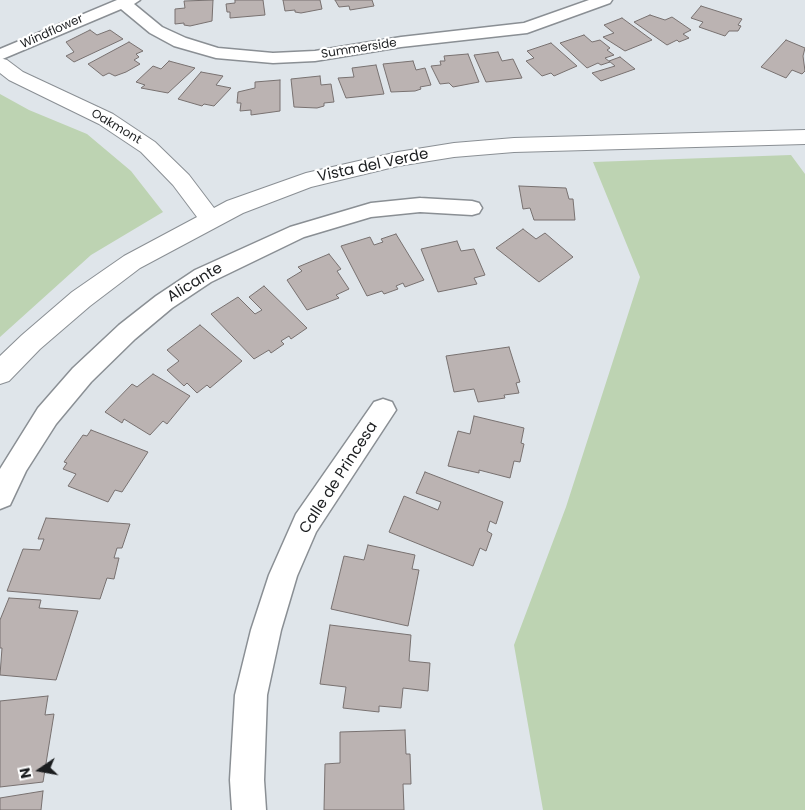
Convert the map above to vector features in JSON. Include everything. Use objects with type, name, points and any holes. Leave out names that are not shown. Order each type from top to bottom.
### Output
[{"type":"street","name":"Summerside","points":[[128,1],[156,30],[180,42],[216,53],[272,58],[315,56],[401,42],[528,28],[604,0]]},
{"type":"street","name":"Windflower","points":[[0,55],[128,1]]},
{"type":"street","name":"Oakmont","points":[[0,64],[16,76],[106,119],[148,147],[180,180],[210,219]]},
{"type":"street","name":"Vista del Verde","points":[[0,373],[31,342],[81,298],[132,262],[210,219],[267,193],[306,181],[389,161],[454,150],[523,145],[805,137]]},
{"type":"street","name":"Alicante","points":[[0,496],[17,463],[47,416],[82,375],[127,332],[164,302],[203,276],[297,232],[371,210],[420,205],[472,208]]},
{"type":"street","name":"Calle de Princesa","points":[[248,810],[247,780],[252,694],[266,630],[283,575],[306,523],[383,410]]},
{"type":"green space","points":[[0,94],[29,110],[87,134],[131,171],[163,212],[91,255],[0,337]]},
{"type":"green space","points":[[791,155],[805,174],[805,810],[543,810],[514,645],[566,507],[640,277],[593,162]]},
{"type":"building","points":[[213,0],[212,21],[190,26],[184,25],[184,23],[175,24],[175,9],[185,8],[184,1]]},
{"type":"building","points":[[235,0],[263,0],[265,15],[230,18],[230,12],[227,12],[226,4],[235,3]]},
{"type":"building","points":[[283,0],[320,0],[322,9],[301,13],[295,12],[295,10],[285,11]]},
{"type":"building","points":[[335,0],[372,0],[374,6],[350,10],[349,6],[339,7]]},
{"type":"building","points":[[701,6],[742,19],[738,25],[741,26],[738,31],[729,31],[725,36],[699,27],[703,22],[691,18]]},
{"type":"building","points":[[650,15],[665,20],[672,17],[691,30],[683,34],[689,38],[679,42],[677,40],[667,45],[634,22]]},
{"type":"building","points":[[622,18],[652,40],[625,51],[603,37],[614,33],[604,25]]},
{"type":"building","points":[[90,30],[97,35],[110,30],[123,39],[74,62],[66,56],[74,52],[66,42]]},
{"type":"building","points":[[584,35],[592,42],[600,40],[610,48],[607,50],[614,55],[605,58],[610,62],[601,65],[598,63],[587,68],[560,43]]},
{"type":"building","points":[[786,40],[805,48],[803,56],[805,71],[802,74],[792,70],[786,78],[761,67]]},
{"type":"building","points":[[129,42],[143,51],[136,54],[139,57],[134,60],[140,64],[126,72],[115,76],[109,73],[103,76],[88,64]]},
{"type":"building","points":[[551,43],[577,66],[554,76],[551,73],[542,76],[526,61],[534,58],[527,51]]},
{"type":"building","points":[[498,52],[502,61],[513,59],[522,78],[486,82],[474,55]]},
{"type":"building","points":[[468,54],[479,82],[453,87],[449,83],[440,84],[431,66],[441,65],[440,61],[445,61],[444,56]]},
{"type":"building","points":[[620,57],[635,69],[601,81],[592,73],[615,66],[609,61]]},
{"type":"building","points":[[169,61],[195,68],[168,93],[141,88],[145,85],[136,82],[153,66],[161,69]]},
{"type":"building","points":[[413,61],[416,70],[425,68],[431,85],[420,87],[421,89],[415,91],[391,92],[383,64]]},
{"type":"building","points":[[376,65],[384,94],[346,98],[338,78],[354,77],[352,68]]},
{"type":"building","points":[[201,72],[223,76],[216,85],[231,88],[214,106],[204,104],[202,106],[178,99]]},
{"type":"building","points":[[320,76],[321,85],[331,84],[334,102],[324,103],[324,106],[317,108],[294,107],[291,79]]},
{"type":"building","points":[[280,80],[280,111],[251,115],[251,110],[240,111],[241,103],[237,103],[238,92],[255,88],[255,82]]},
{"type":"building","points":[[519,186],[566,188],[569,199],[573,199],[575,220],[534,220],[530,208],[523,209]]},
{"type":"building","points":[[523,229],[536,239],[545,233],[573,257],[539,282],[496,248]]},
{"type":"building","points":[[396,234],[424,280],[405,287],[403,283],[396,286],[398,289],[384,294],[382,291],[367,296],[341,246],[370,237],[374,245],[383,242],[381,239]]},
{"type":"building","points":[[457,241],[461,251],[474,249],[485,275],[474,278],[477,284],[438,292],[421,249]]},
{"type":"building","points":[[329,254],[341,269],[337,271],[349,289],[336,295],[339,298],[307,310],[287,280],[302,271],[298,267]]},
{"type":"building","points":[[264,286],[307,328],[291,339],[289,336],[281,341],[284,344],[271,353],[269,350],[254,359],[211,314],[238,297],[255,314],[262,310],[249,297]]},
{"type":"building","points":[[200,325],[242,361],[210,388],[207,385],[197,393],[187,383],[184,386],[167,370],[179,361],[167,350]]},
{"type":"building","points":[[509,347],[520,382],[516,383],[519,393],[504,395],[505,398],[478,402],[474,389],[454,392],[446,356]]},
{"type":"building","points":[[153,374],[190,396],[167,424],[163,421],[150,435],[124,419],[122,423],[105,412],[132,384],[137,387]]},
{"type":"building","points":[[474,416],[524,428],[521,443],[524,444],[520,462],[514,461],[510,478],[479,470],[479,473],[448,466],[458,431],[470,434]]},
{"type":"building","points":[[91,430],[148,452],[122,492],[115,490],[108,502],[68,486],[76,474],[63,469],[67,463],[64,462],[83,435],[87,436]]},
{"type":"building","points":[[425,472],[503,502],[496,524],[490,521],[487,531],[492,534],[486,551],[480,548],[473,566],[389,532],[404,496],[438,510],[441,502],[416,493]]},
{"type":"building","points":[[46,518],[130,524],[122,548],[117,548],[114,558],[119,558],[114,579],[107,578],[100,599],[7,591],[23,549],[40,550],[44,539],[38,539]]},
{"type":"building","points":[[368,545],[415,555],[412,569],[419,570],[408,626],[331,609],[344,556],[364,560]]},
{"type":"building","points":[[9,598],[41,600],[39,608],[78,611],[56,680],[0,675],[2,648],[0,648],[0,620]]},
{"type":"building","points":[[330,625],[411,635],[409,661],[430,663],[428,691],[403,688],[401,708],[379,706],[379,712],[343,708],[346,687],[320,684]]},
{"type":"building","points":[[48,696],[45,715],[54,714],[43,782],[0,787],[0,701]]},
{"type":"building","points":[[405,730],[406,754],[410,754],[411,784],[403,784],[404,810],[324,810],[325,764],[340,763],[340,732]]},
{"type":"building","points":[[43,791],[41,810],[0,810],[0,798]]}]
